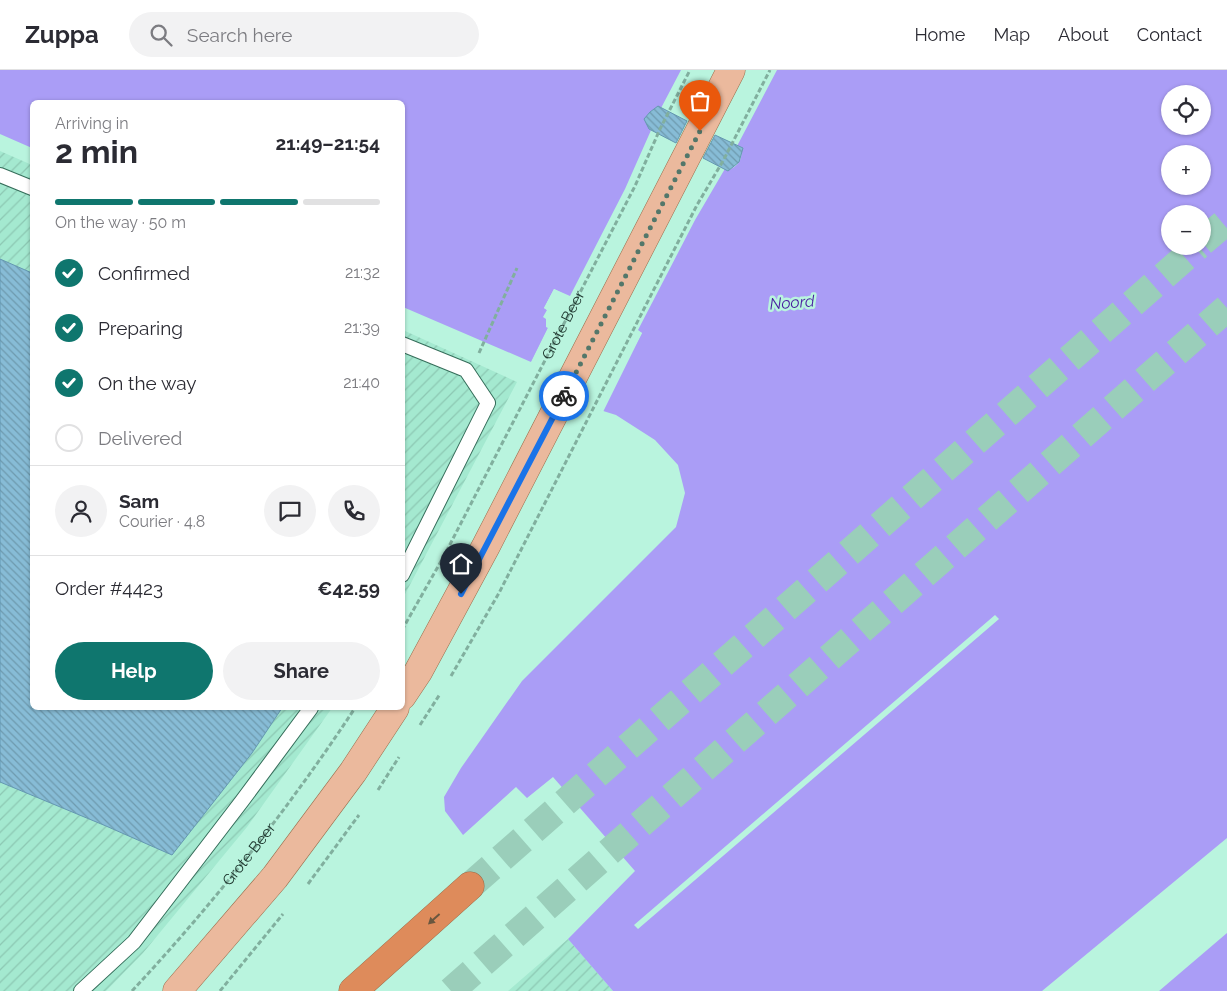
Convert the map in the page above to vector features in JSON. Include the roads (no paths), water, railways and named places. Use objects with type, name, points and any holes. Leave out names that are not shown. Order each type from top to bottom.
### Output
[{"type":"highway","points":[[353,991],[470,886]]},
{"type":"main road","points":[[405,692],[418,672],[486,546],[731,70]]},
{"type":"main road","points":[[177,991],[275,877],[353,772],[394,710]]},
{"type":"lane","points":[[0,175],[30,187]]},
{"type":"lane","points":[[405,345],[466,370],[488,403],[405,569]]},
{"type":"lane","points":[[81,991],[134,942],[310,710]]},
{"type":"water","name":"Noord","points":[[0,70],[1227,70],[1227,838],[1042,991],[613,991],[568,939],[635,871],[553,777],[527,798],[516,787],[463,835],[445,811],[444,797],[461,768],[522,681],[676,527],[685,493],[678,465],[655,440],[616,415],[600,410],[642,333],[554,289],[544,308],[547,310],[548,328],[531,362],[405,308],[405,100],[30,100],[30,147],[0,134]],"holes":[[[658,107],[741,150],[740,160],[737,165],[728,170],[650,130],[647,116]],[[995,615],[999,619],[638,929],[634,925]]]},
{"type":"water","points":[[1227,933],[1227,991],[1159,991]]},
{"type":"tunnel","points":[[1211,234],[1227,221]]},
{"type":"tunnel","points":[[470,886],[1188,255]]},
{"type":"tunnel","points":[[451,991],[1227,308]]}]
